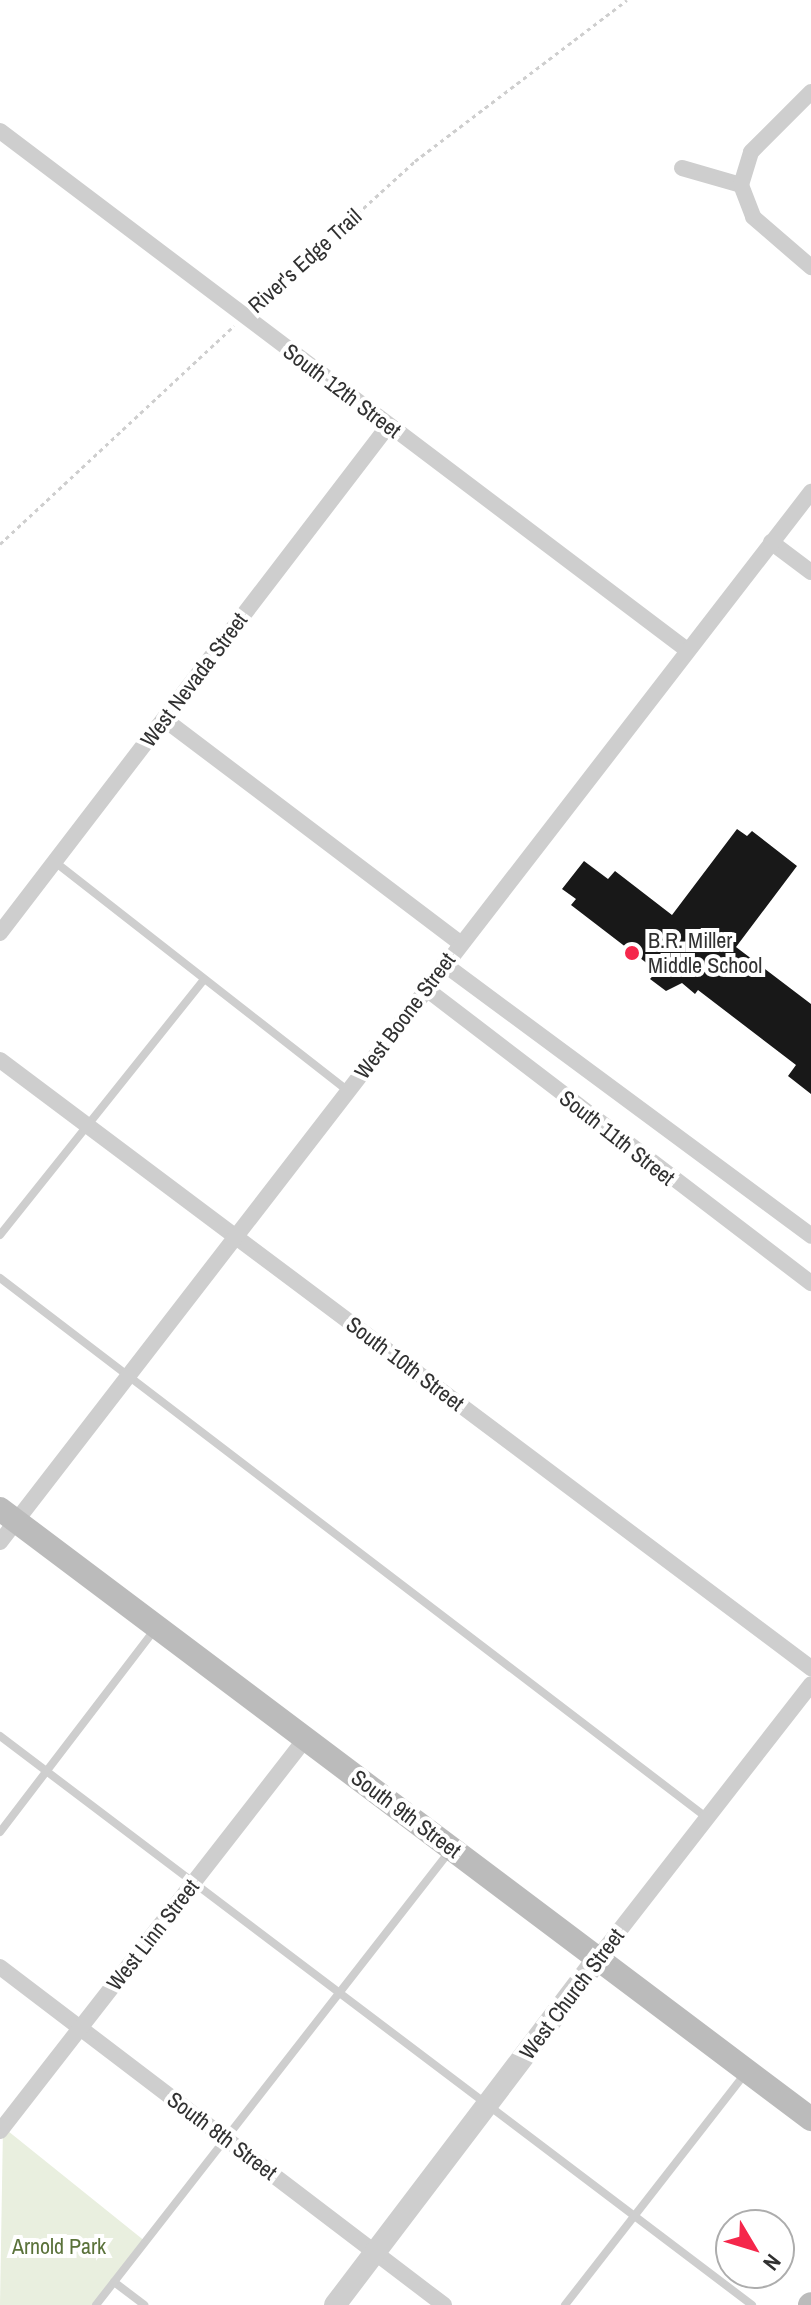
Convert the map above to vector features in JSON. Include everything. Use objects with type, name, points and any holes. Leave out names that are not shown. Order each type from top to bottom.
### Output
[{"type":"main road","name":"South 9th Street","points":[[8,1515],[811,2119]]},
{"type":"street","points":[[811,92],[751,152],[741,185],[753,217],[811,267]]},
{"type":"street","name":"South 12th Street","points":[[0,131],[686,649]]},
{"type":"street","points":[[682,168],[741,185]]},
{"type":"street","name":"West Nevada Street","points":[[0,933],[388,426]]},
{"type":"street","name":"West Boone Street","points":[[0,1542],[8,1515],[128,1379],[686,649],[811,492]]},
{"type":"street","points":[[771,542],[811,572]]},
{"type":"street","points":[[164,719],[460,943]]},
{"type":"street","name":"South 11th Street","points":[[444,964],[811,1236]]},
{"type":"street","name":"South 11th Street","points":[[425,988],[811,1283]]},
{"type":"street","name":"South 10th Street","points":[[0,1060],[811,1668]]},
{"type":"street","name":"West Church Street","points":[[335,2305],[811,1684]]},
{"type":"street","name":"West Linn Street","points":[[0,2131],[306,1738]]},
{"type":"street","name":"South 8th Street","points":[[0,1967],[444,2305]]},
{"type":"lane","points":[[54,862],[348,1091]]},
{"type":"lane","points":[[0,1235],[204,979]]},
{"type":"lane","points":[[0,1278],[128,1379],[707,1818]]},
{"type":"lane","points":[[0,1832],[157,1627]]},
{"type":"lane","points":[[0,1736],[752,2305]]},
{"type":"lane","points":[[96,2305],[452,1849]]},
{"type":"lane","points":[[565,2305],[747,2071]]},
{"type":"lane","points":[[114,2282],[144,2305]]},
{"type":"path","name":"River's Edge Trail","points":[[0,544],[415,161],[627,0]]},
{"type":"green space","name":"Arnold Park","points":[[3,2127],[146,2242],[96,2305],[0,2305]]},
{"type":"building","points":[[737,829],[747,836],[752,831],[797,866],[736,947],[811,1004],[811,1094],[788,1076],[796,1065],[698,990],[695,994],[682,983],[666,991],[650,979],[657,971],[571,905],[576,899],[562,889],[584,861],[608,879],[615,871],[672,915]]},
{"type":"place","name":"B.R. Miller Middle School","points":[[632,953]]}]
